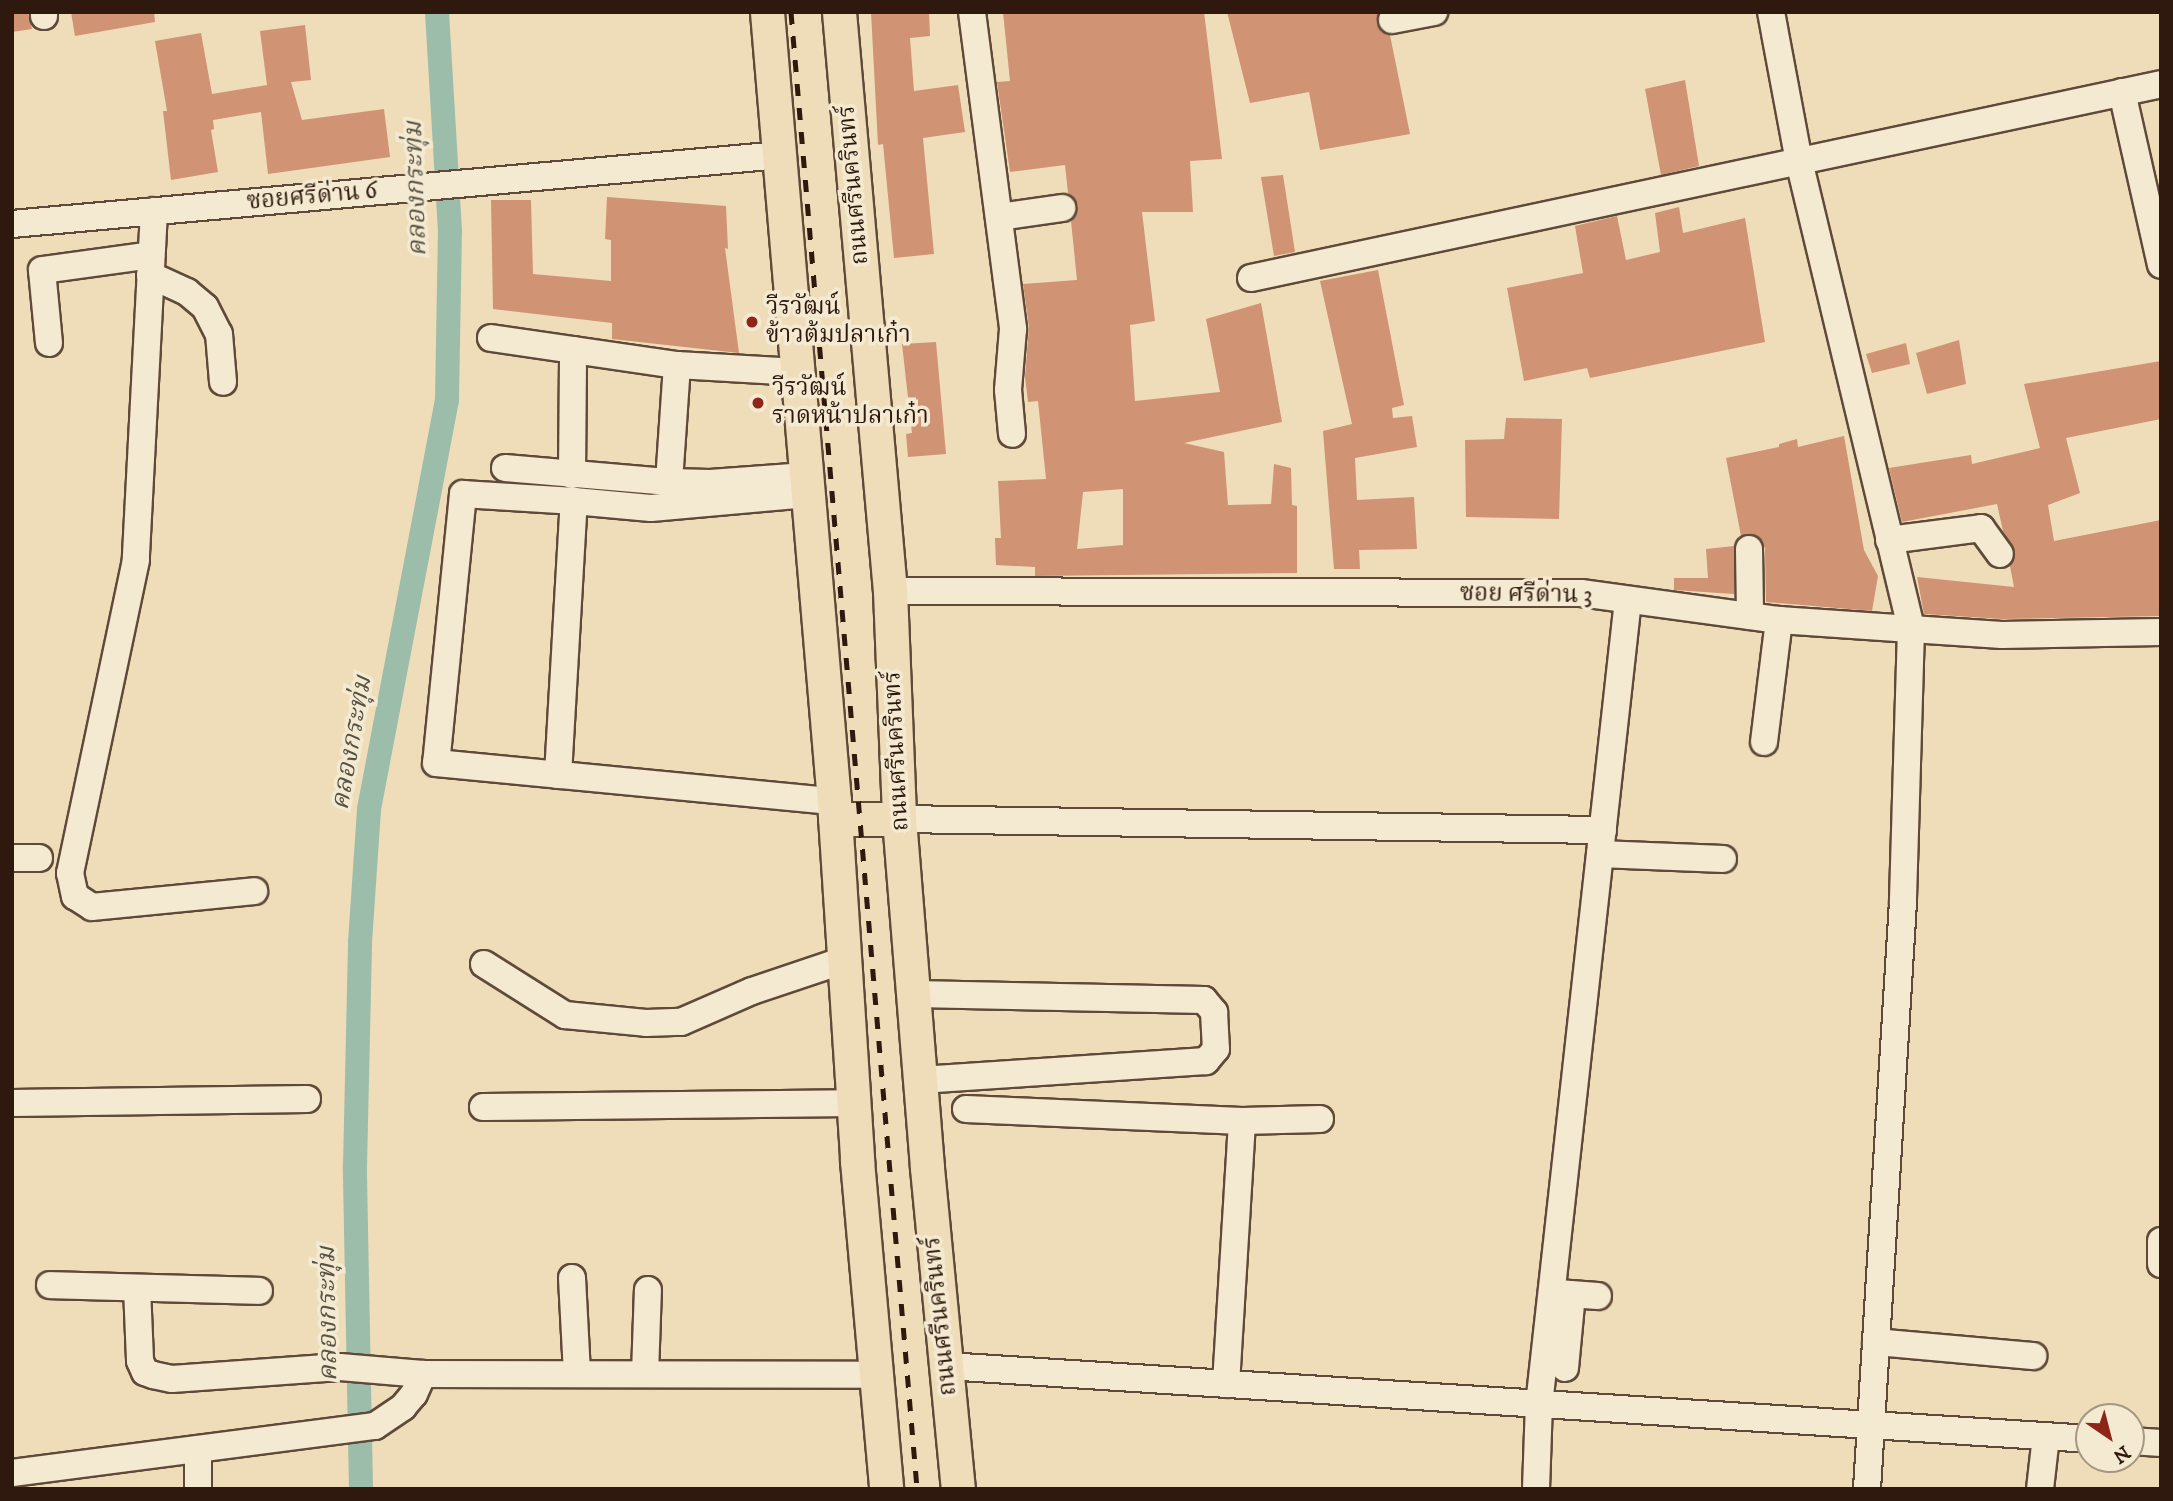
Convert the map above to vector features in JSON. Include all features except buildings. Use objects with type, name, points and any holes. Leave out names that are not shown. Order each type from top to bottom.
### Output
[{"type":"main road","points":[[767,12],[835,810],[853,1103],[886,1489]]},
{"type":"main road","name":"ถนนศรีนครินทร์","points":[[839,12],[890,591],[899,819],[958,1489]]},
{"type":"main road","points":[[835,810],[899,819]]},
{"type":"street","points":[[972,12],[1013,329],[1008,390],[1012,433]]},
{"type":"street","points":[[1392,20],[1434,12]]},
{"type":"street","points":[[1771,12],[1799,161],[1911,629],[1903,902],[1867,1489]]},
{"type":"street","points":[[1251,278],[2161,84]]},
{"type":"street","points":[[2122,92],[2161,265]]},
{"type":"street","name":"ซอยศรีด่าน 6","points":[[12,224],[780,155]]},
{"type":"street","points":[[999,217],[1062,208]]},
{"type":"street","points":[[154,211],[136,560],[69,873],[75,896],[92,907],[254,891]]},
{"type":"street","points":[[49,343],[42,270],[151,265],[205,307],[219,334],[223,382]]},
{"type":"street","points":[[491,338],[677,365],[797,372]]},
{"type":"street","points":[[558,775],[573,488],[573,350]]},
{"type":"street","points":[[668,482],[677,365]]},
{"type":"street","points":[[505,468],[651,508],[806,485]]},
{"type":"street","points":[[806,485],[668,482],[463,494],[436,763],[558,775],[835,810]]},
{"type":"street","points":[[1889,540],[1980,528],[2000,554]]},
{"type":"street","points":[[1749,548],[1750,616]]},
{"type":"street","name":"ซอย ศรีด่าน 3","points":[[890,591],[1581,593],[1779,620],[1911,629],[2002,635],[2161,632]]},
{"type":"street","points":[[1536,1489],[1539,1405],[1561,1293],[1601,842],[1628,600]]},
{"type":"street","points":[[1764,742],[1779,620]]},
{"type":"street","points":[[899,819],[1601,842],[1723,859]]},
{"type":"street","points":[[12,858],[39,858]]},
{"type":"street","points":[[484,964],[565,1015],[646,1023],[681,1022],[752,991],[844,960]]},
{"type":"street","points":[[915,994],[1203,1000],[1214,1012],[1216,1049],[1206,1061],[921,1080]]},
{"type":"street","points":[[12,1103],[307,1099]]},
{"type":"street","points":[[483,1107],[853,1103]]},
{"type":"street","points":[[967,1109],[1241,1121],[1320,1119]]},
{"type":"street","points":[[1226,1384],[1241,1121]]},
{"type":"street","points":[[2161,1241],[2158,1252],[2161,1264]]},
{"type":"street","points":[[572,1278],[577,1374]]},
{"type":"street","points":[[50,1285],[259,1291]]},
{"type":"street","points":[[137,1288],[140,1361],[145,1372],[172,1379],[340,1367],[422,1374],[876,1375]]},
{"type":"street","points":[[645,1374],[648,1290]]},
{"type":"street","points":[[1561,1293],[1598,1296]]},
{"type":"street","points":[[1561,1293],[1565,1368]]},
{"type":"street","points":[[1876,1342],[2033,1356]]},
{"type":"street","points":[[946,1366],[2075,1437]]},
{"type":"street","points":[[12,1473],[374,1426],[403,1406],[414,1394],[422,1374]]},
{"type":"street","points":[[2040,1489],[2046,1436]]},
{"type":"street","points":[[198,1449],[198,1489]]},
{"type":"waterway","name":"คลองกระทุ่ม","points":[[361,1489],[355,1166],[360,942],[369,809],[447,400],[450,231],[437,12]]},
{"type":"railway","points":[[791,12],[917,1489]]},
{"type":"place","name":"วีรวัฒน์ ข้าวต้มปลาเก๋า","points":[[752,322]]},
{"type":"place","name":"วีรวัฒน์ ราดหน้าปลาเก๋า","points":[[758,403]]}]
